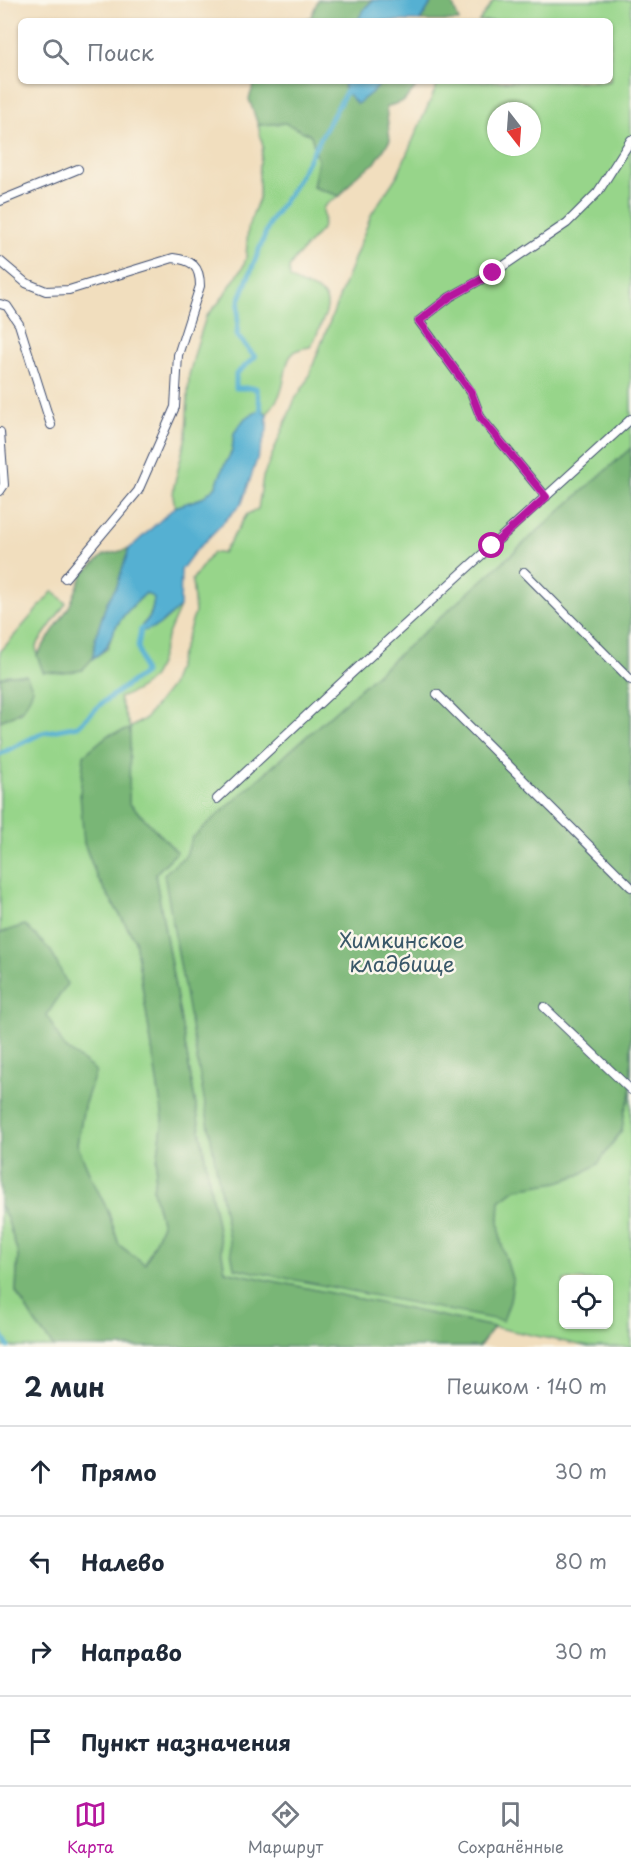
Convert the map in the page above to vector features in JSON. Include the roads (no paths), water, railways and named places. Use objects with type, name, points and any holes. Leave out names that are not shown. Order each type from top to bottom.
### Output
[{"type":"lane","points":[[546,497],[481,418],[471,392],[419,321],[450,297],[493,273],[567,223],[598,192],[631,140]]},
{"type":"lane","points":[[0,201],[78,169]]},
{"type":"lane","points":[[0,261],[26,284],[46,291],[69,290],[173,258],[184,259],[194,264],[200,275],[200,286],[178,355],[175,407],[138,491],[65,578]]},
{"type":"lane","points":[[0,304],[7,306],[19,324],[51,425]]},
{"type":"lane","points":[[217,799],[631,419]]},
{"type":"lane","points":[[0,432],[4,485],[0,491]]},
{"type":"lane","points":[[524,572],[631,680]]},
{"type":"lane","points":[[437,694],[631,887]]},
{"type":"lane","points":[[544,1007],[631,1090]]},
{"type":"water","points":[[373,0],[433,0],[422,18],[359,18]]},
{"type":"water","points":[[344,84],[379,84],[357,104],[345,91]]},
{"type":"water","points":[[261,409],[267,414],[267,430],[242,503],[192,555],[181,570],[180,607],[157,626],[141,631],[150,616],[154,598],[146,593],[120,620],[106,646],[93,658],[95,639],[107,602],[117,586],[129,549],[175,507],[202,498],[216,486],[232,451],[234,433],[245,418]]},
{"type":"waterway","points":[[260,416],[261,409],[256,388],[236,388],[236,374],[255,357],[237,336],[239,301],[270,222],[293,188],[350,84]]},
{"type":"waterway","points":[[0,754],[42,733],[78,726],[102,703],[144,673],[138,646],[141,629],[146,627]]},
{"type":"waterway","points":[[0,1331],[8,1347]]},
{"type":"park label","name":"Химкинское кладбище","points":[[402,953]]}]
